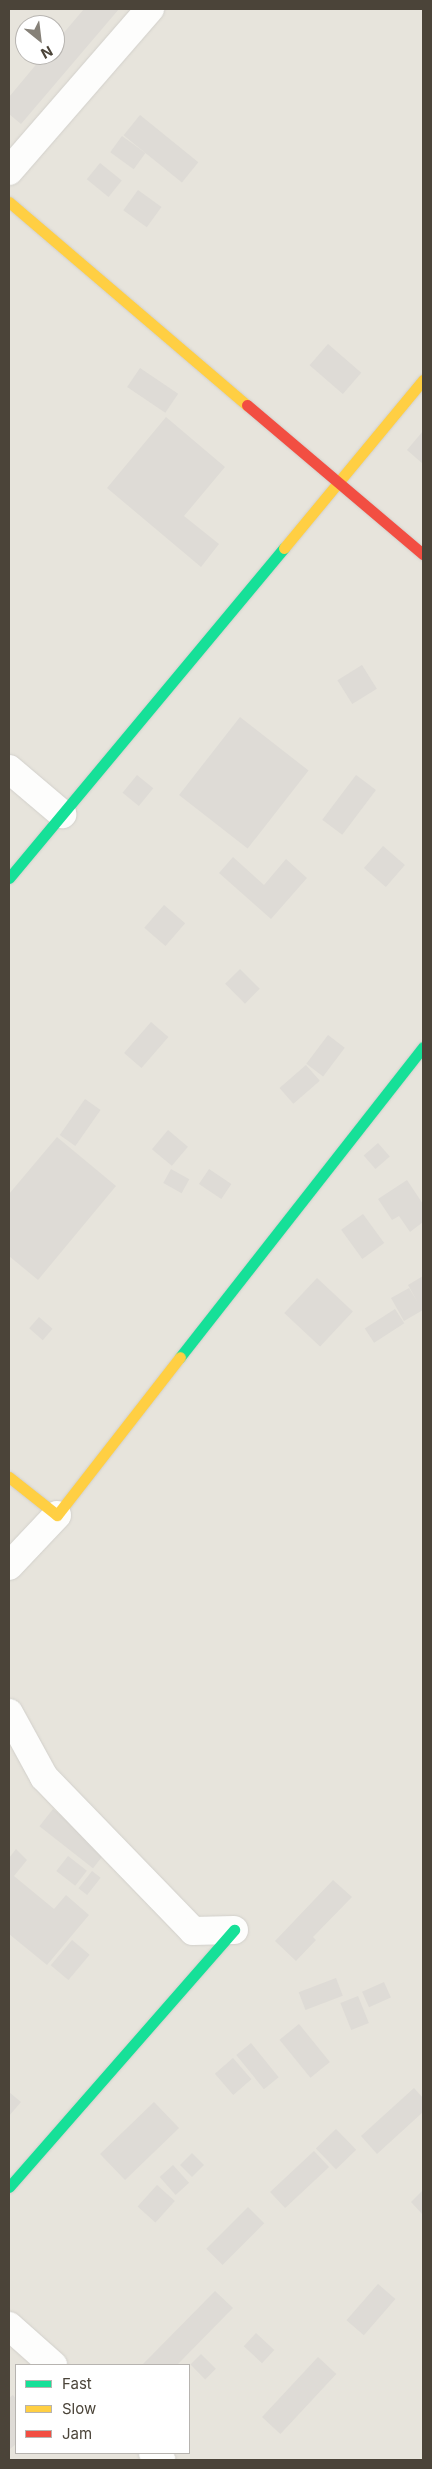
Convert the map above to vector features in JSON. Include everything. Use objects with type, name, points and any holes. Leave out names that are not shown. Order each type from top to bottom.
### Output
[{"type":"street","points":[[9,171],[150,9]]},
{"type":"street","points":[[9,202],[338,479],[423,554]]},
{"type":"street","points":[[9,878],[338,479],[423,380]]},
{"type":"street","points":[[9,769],[62,814]]},
{"type":"street","points":[[9,1566],[57,1515],[359,1125],[423,1047]]},
{"type":"street","points":[[9,1477],[57,1515]]},
{"type":"street","points":[[9,1712],[44,1777],[193,1931],[234,1930]]},
{"type":"street","points":[[9,2187],[234,1930]]},
{"type":"street","points":[[9,2326],[53,2364]]},
{"type":"shaded area","points":[[9,9],[423,9],[423,2460],[9,2460]]},
{"type":"building","points":[[84,9],[119,9],[21,124],[9,114],[9,97],[36,65],[65,65],[65,31]]},
{"type":"building","points":[[140,115],[198,162],[182,182],[124,135]]},
{"type":"building","points":[[122,136],[145,153],[134,169],[110,152]]},
{"type":"building","points":[[100,163],[122,181],[109,197],[87,179]]},
{"type":"building","points":[[138,190],[161,207],[147,227],[123,210]]},
{"type":"building","points":[[328,344],[361,373],[343,394],[310,365]]},
{"type":"building","points":[[140,368],[178,394],[165,413],[127,387]]},
{"type":"building","points":[[166,417],[225,467],[184,516],[219,544],[201,567],[107,488]]},
{"type":"building","points":[[423,431],[423,464],[407,450]]},
{"type":"building","points":[[362,665],[377,689],[352,704],[337,680]]},
{"type":"building","points":[[240,717],[309,771],[248,849],[179,795]]},
{"type":"building","points":[[137,775],[153,788],[139,806],[123,793]]},
{"type":"building","points":[[356,775],[376,790],[342,835],[322,820]]},
{"type":"building","points":[[383,846],[405,865],[386,887],[364,868]]},
{"type":"building","points":[[233,857],[264,885],[286,859],[307,878],[271,919],[219,873]]},
{"type":"building","points":[[164,905],[185,923],[165,946],[144,928]]},
{"type":"building","points":[[240,969],[260,989],[245,1004],[225,984]]},
{"type":"building","points":[[151,1022],[168,1037],[141,1068],[124,1053]]},
{"type":"building","points":[[328,1035],[345,1048],[323,1076],[306,1064]]},
{"type":"building","points":[[306,1065],[320,1081],[293,1104],[280,1088]]},
{"type":"building","points":[[85,1099],[101,1110],[75,1146],[60,1135]]},
{"type":"building","points":[[168,1130],[188,1147],[172,1166],[152,1149]]},
{"type":"building","points":[[57,1137],[116,1186],[38,1280],[9,1256],[9,1194]]},
{"type":"building","points":[[378,1143],[390,1157],[375,1169],[364,1155]]},
{"type":"building","points":[[171,1169],[189,1179],[182,1193],[163,1183]]},
{"type":"building","points":[[209,1169],[231,1184],[221,1199],[199,1184]]},
{"type":"building","points":[[407,1180],[423,1204],[423,1222],[410,1232],[399,1216],[392,1220],[378,1199]]},
{"type":"building","points":[[363,1214],[384,1243],[362,1259],[341,1230]]},
{"type":"building","points":[[423,1276],[423,1310],[404,1321],[391,1298],[409,1288],[417,1301],[408,1285]]},
{"type":"building","points":[[317,1278],[353,1311],[320,1347],[284,1313]]},
{"type":"building","points":[[395,1309],[404,1323],[374,1343],[365,1329]]},
{"type":"building","points":[[39,1317],[53,1329],[43,1340],[29,1328]]},
{"type":"building","points":[[53,1809],[107,1851],[93,1868],[39,1826]]},
{"type":"building","points":[[16,1849],[27,1860],[14,1876],[54,1909],[66,1895],[89,1915],[47,1965],[9,1934],[9,1858]]},
{"type":"building","points":[[68,1856],[87,1871],[75,1886],[56,1871]]},
{"type":"building","points":[[92,1871],[101,1878],[87,1895],[78,1888]]},
{"type":"building","points":[[333,1880],[352,1897],[313,1937],[316,1940],[296,1961],[275,1941]]},
{"type":"building","points":[[72,1940],[90,1955],[68,1980],[51,1965]]},
{"type":"building","points":[[336,1978],[343,1996],[305,2010],[299,1992]]},
{"type":"building","points":[[384,1982],[391,1998],[369,2007],[362,1992]]},
{"type":"building","points":[[358,1996],[369,2023],[351,2030],[340,2003]]},
{"type":"building","points":[[299,2024],[330,2062],[310,2078],[280,2040]]},
{"type":"building","points":[[251,2043],[279,2077],[264,2089],[236,2055]]},
{"type":"building","points":[[233,2058],[251,2079],[233,2095],[215,2074]]},
{"type":"building","points":[[414,2088],[423,2098],[423,2112],[377,2154],[361,2136]]},
{"type":"building","points":[[9,2092],[21,2102],[9,2116]]},
{"type":"building","points":[[154,2102],[179,2128],[125,2180],[100,2154]]},
{"type":"building","points":[[336,2129],[356,2150],[336,2169],[316,2148]]},
{"type":"building","points":[[314,2151],[329,2167],[285,2208],[270,2192]]},
{"type":"building","points":[[192,2153],[204,2165],[192,2177],[180,2165]]},
{"type":"building","points":[[173,2165],[189,2183],[176,2195],[160,2177]]},
{"type":"building","points":[[157,2185],[175,2201],[155,2223],[138,2207]]},
{"type":"building","points":[[423,2190],[423,2215],[411,2202]]},
{"type":"building","points":[[248,2207],[264,2223],[223,2265],[206,2249]]},
{"type":"building","points":[[378,2284],[395,2299],[364,2335],[347,2320]]},
{"type":"building","points":[[215,2291],[233,2308],[178,2364],[143,2364]]},
{"type":"building","points":[[256,2333],[274,2350],[262,2363],[244,2346]]},
{"type":"building","points":[[201,2354],[216,2369],[205,2379],[190,2365]]},
{"type":"building","points":[[318,2357],[336,2374],[280,2434],[262,2417]]},
{"type":"building","points":[[13,2395],[15,2398],[15,2445],[10,2449],[9,2398]]},
{"type":"traffic: fast","points":[[9,878],[284,548]]},
{"type":"traffic: fast","points":[[180,1357],[423,1047]]},
{"type":"traffic: fast","points":[[9,2187],[234,1930]]},
{"type":"traffic: slow","points":[[9,202],[247,405]]},
{"type":"traffic: slow","points":[[284,548],[423,380]]},
{"type":"traffic: slow","points":[[9,1477],[57,1515],[180,1357]]},
{"type":"traffic: jam","points":[[247,405],[423,554]]}]
